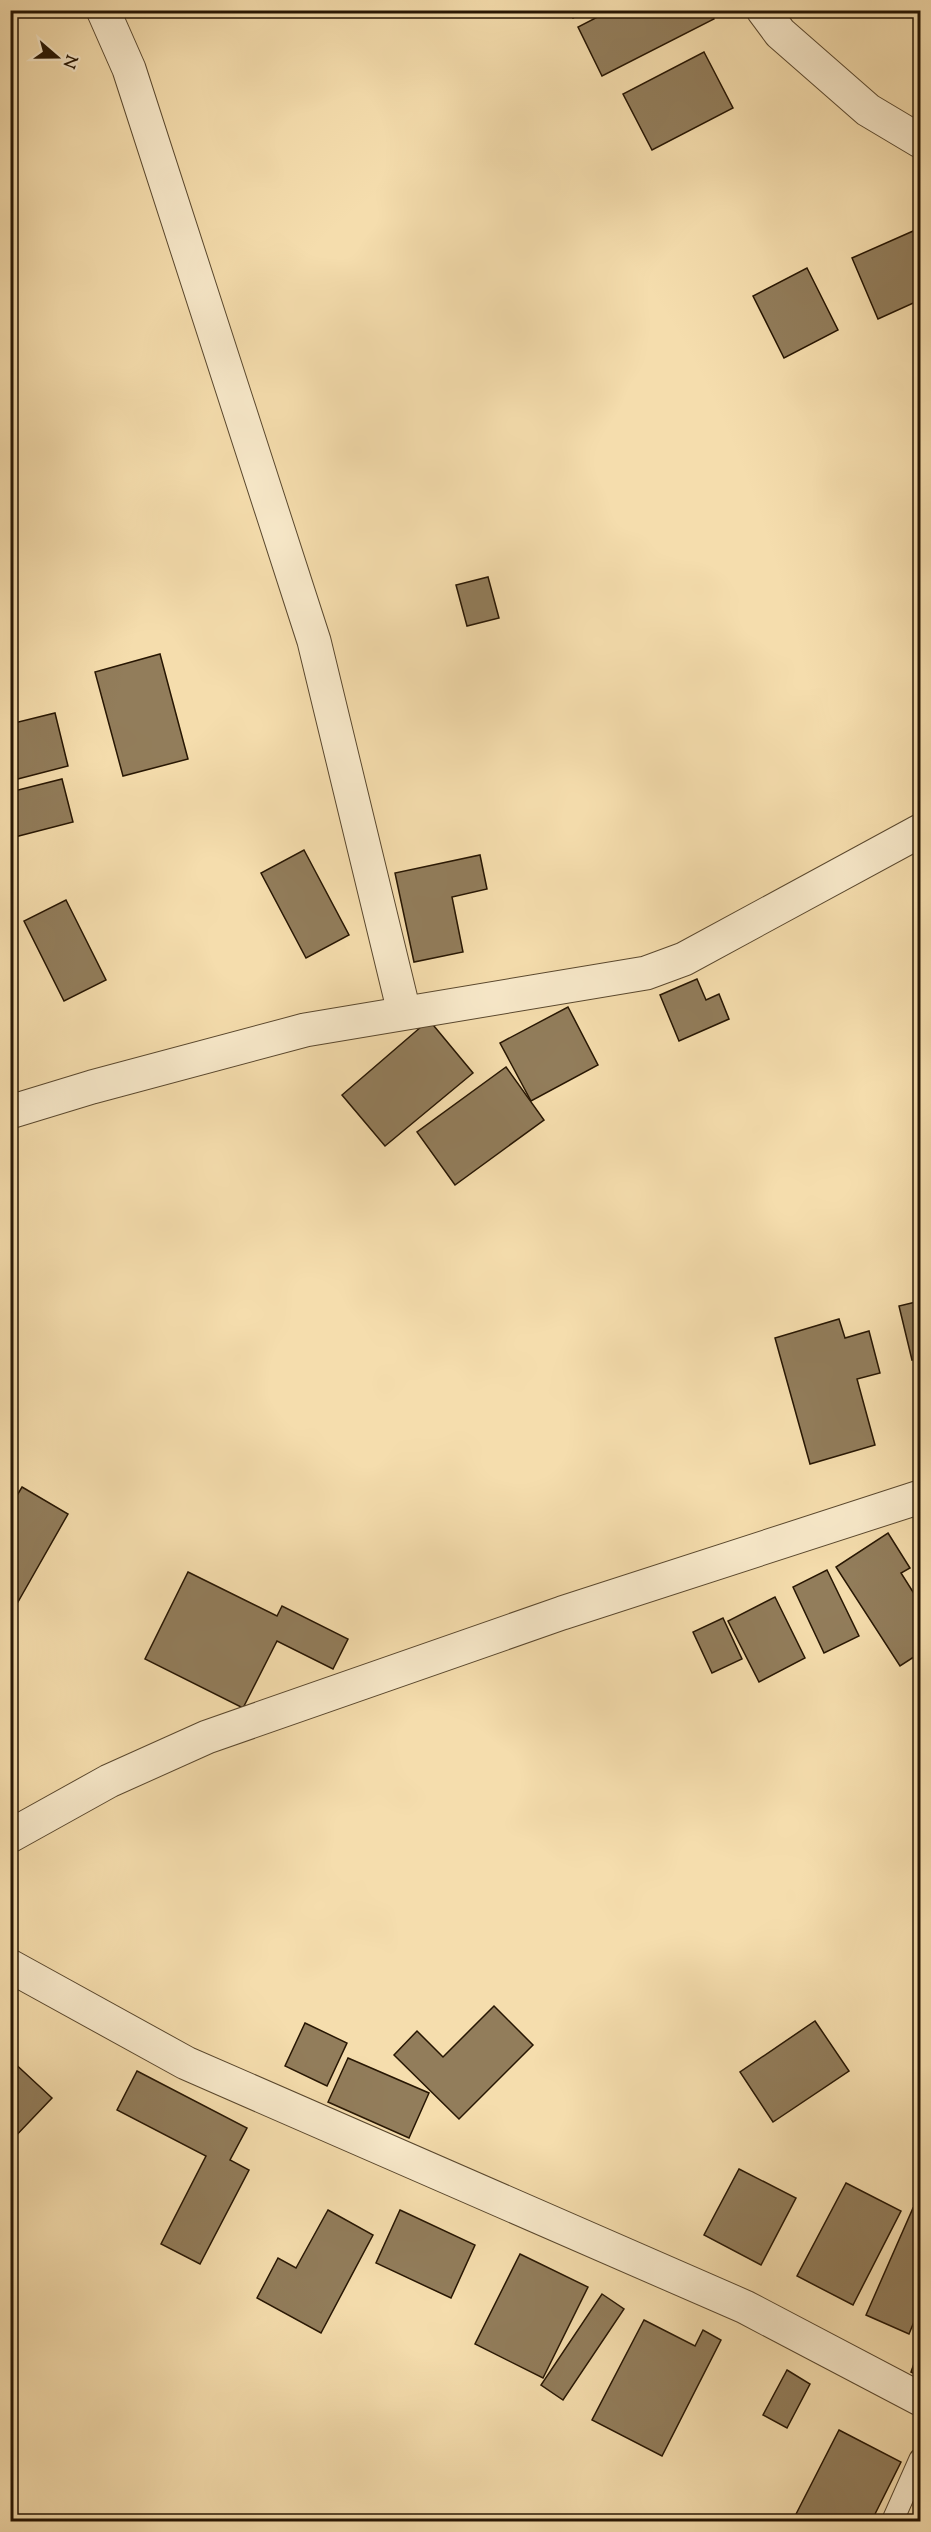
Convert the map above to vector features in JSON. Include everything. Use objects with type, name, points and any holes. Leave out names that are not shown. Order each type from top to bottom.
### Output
[{"type":"street","points":[[103,10],[129,69],[314,641],[404,1012]]},
{"type":"street","points":[[763,10],[780,33],[868,110],[921,141]]},
{"type":"street","points":[[10,1112],[92,1087],[305,1030],[646,973],[684,959],[921,831]]},
{"type":"street","points":[[10,1836],[109,1781],[207,1737],[562,1612],[921,1497]]},
{"type":"street","points":[[10,1966],[186,2063],[745,2307],[921,2399]]},
{"type":"lane","points":[[892,2522],[921,2459]]},
{"type":"building","points":[[568,10],[588,10],[573,18]]},
{"type":"building","points":[[611,10],[710,10],[714,19],[602,76],[578,27]]},
{"type":"building","points":[[704,52],[733,108],[652,150],[623,94]]},
{"type":"building","points":[[920,228],[920,300],[878,319],[852,258]]},
{"type":"building","points":[[807,268],[838,330],[784,358],[753,296]]},
{"type":"building","points":[[488,577],[499,618],[467,626],[456,585]]},
{"type":"building","points":[[160,654],[188,759],[123,776],[95,672]]},
{"type":"building","points":[[55,713],[68,766],[10,781],[10,724]]},
{"type":"building","points":[[62,779],[73,822],[11,838],[10,792]]},
{"type":"building","points":[[304,850],[349,935],[306,958],[261,873]]},
{"type":"building","points":[[480,855],[487,889],[452,897],[463,952],[414,962],[395,873]]},
{"type":"building","points":[[66,900],[106,980],[64,1001],[24,921]]},
{"type":"building","points":[[697,979],[706,1000],[719,994],[729,1019],[679,1041],[660,995]]},
{"type":"building","points":[[568,1007],[598,1065],[531,1101],[500,1043]]},
{"type":"building","points":[[429,1020],[473,1073],[385,1146],[342,1095]]},
{"type":"building","points":[[506,1067],[544,1120],[455,1185],[417,1132]]},
{"type":"building","points":[[920,1301],[920,1358],[912,1360],[899,1306]]},
{"type":"building","points":[[839,1319],[845,1338],[869,1331],[880,1373],[857,1379],[875,1445],[810,1464],[775,1338]]},
{"type":"building","points":[[22,1487],[68,1514],[10,1616],[10,1507]]},
{"type":"building","points":[[888,1533],[910,1568],[901,1573],[920,1603],[920,1653],[900,1666],[836,1567]]},
{"type":"building","points":[[827,1570],[859,1636],[824,1653],[793,1587]]},
{"type":"building","points":[[188,1572],[277,1616],[282,1606],[348,1639],[333,1669],[277,1641],[243,1708],[145,1659]]},
{"type":"building","points":[[775,1597],[805,1658],[759,1682],[728,1621]]},
{"type":"building","points":[[723,1618],[742,1659],[712,1673],[693,1632]]},
{"type":"building","points":[[494,2006],[533,2045],[459,2119],[394,2055],[417,2031],[443,2057]]},
{"type":"building","points":[[815,2021],[849,2071],[773,2122],[740,2072]]},
{"type":"building","points":[[305,2023],[347,2043],[327,2086],[285,2066]]},
{"type":"building","points":[[348,2058],[429,2093],[409,2138],[328,2102]]},
{"type":"building","points":[[10,2059],[52,2098],[10,2142]]},
{"type":"building","points":[[137,2071],[247,2128],[230,2160],[249,2170],[200,2264],[161,2244],[206,2156],[117,2110]]},
{"type":"building","points":[[739,2169],[796,2198],[761,2265],[704,2235]]},
{"type":"building","points":[[846,2183],[901,2211],[853,2305],[797,2276]]},
{"type":"building","points":[[913,2208],[920,2211],[920,2307],[909,2334],[866,2315]]},
{"type":"building","points":[[328,2210],[373,2235],[321,2333],[257,2298],[278,2258],[296,2268]]},
{"type":"building","points":[[400,2210],[475,2245],[451,2298],[376,2263]]},
{"type":"building","points":[[520,2254],[588,2287],[543,2378],[475,2344]]},
{"type":"building","points":[[602,2294],[624,2309],[563,2400],[541,2385]]},
{"type":"building","points":[[644,2320],[695,2346],[703,2330],[721,2340],[662,2456],[592,2420]]},
{"type":"building","points":[[920,2347],[920,2376],[911,2372]]},
{"type":"building","points":[[787,2370],[810,2384],[787,2428],[763,2415]]},
{"type":"building","points":[[839,2430],[901,2462],[871,2522],[792,2522]]}]
